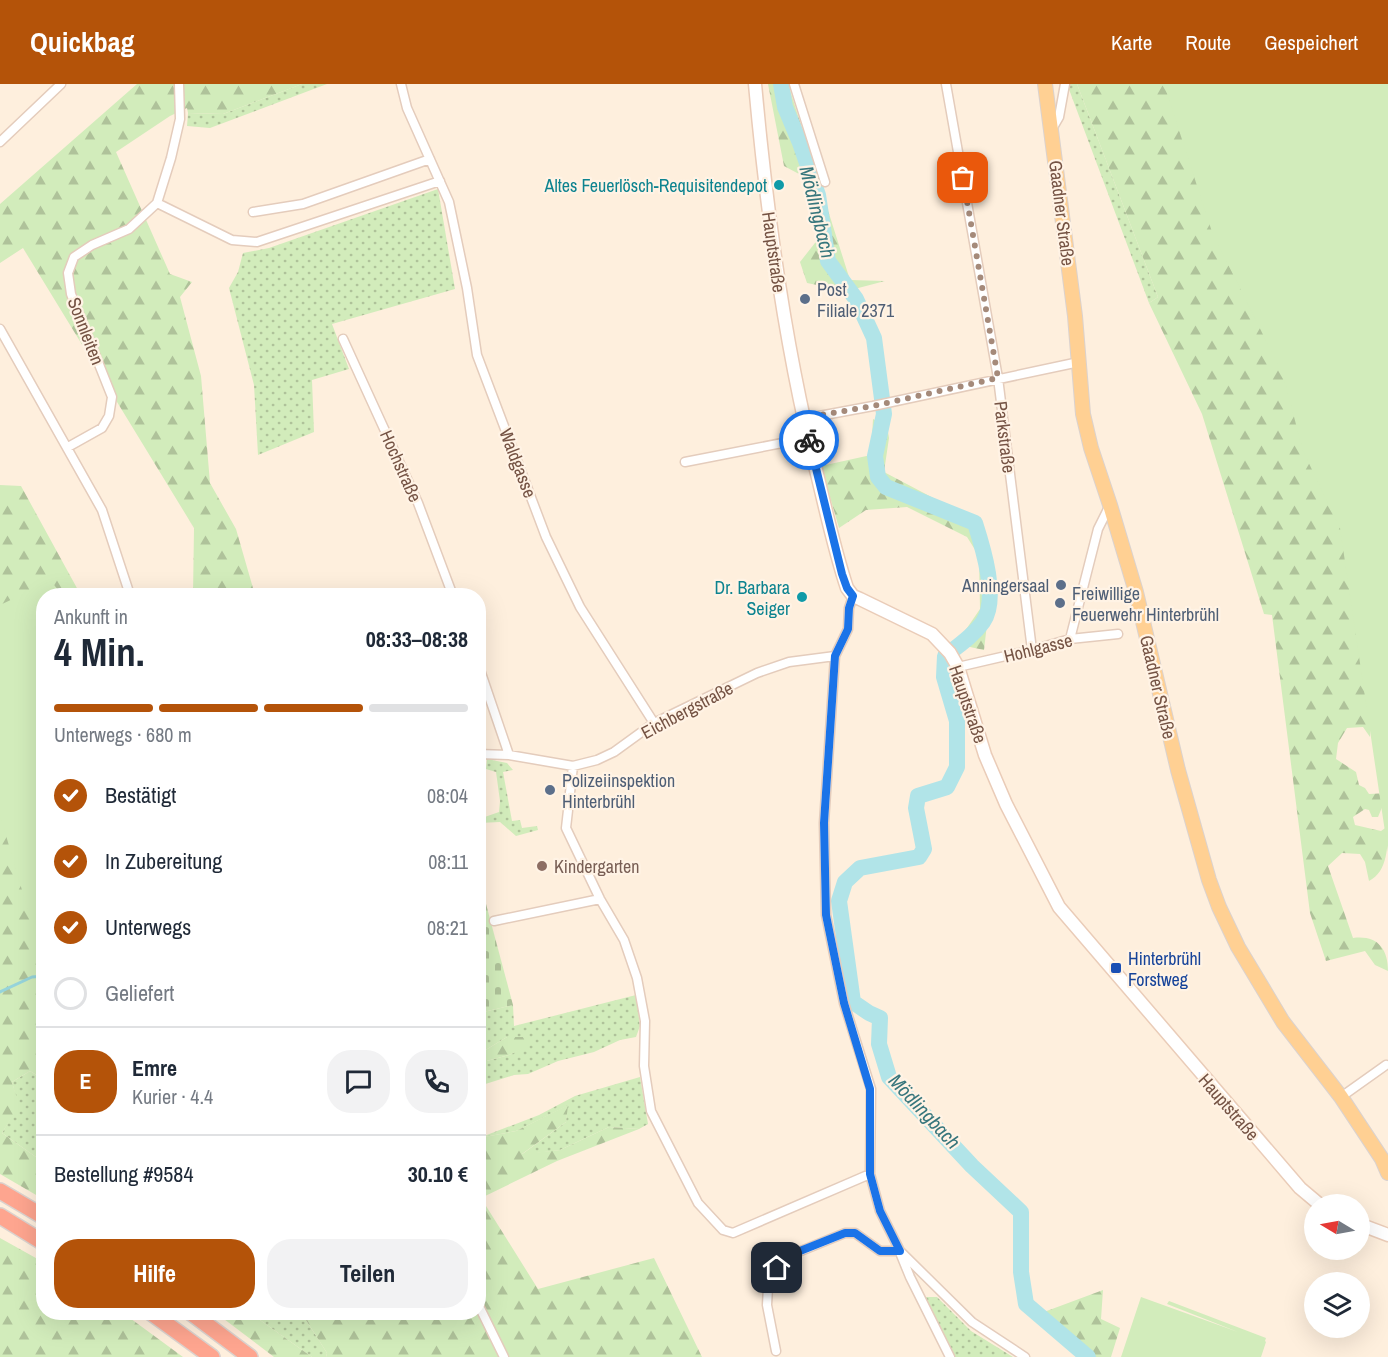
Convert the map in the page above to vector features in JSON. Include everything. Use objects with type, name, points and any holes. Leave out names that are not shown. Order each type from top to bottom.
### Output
[{"type":"highway","points":[[0,1191],[36,1212]]},
{"type":"highway","points":[[0,1216],[36,1238]]},
{"type":"highway","points":[[161,1320],[212,1357]]},
{"type":"highway","points":[[201,1320],[250,1357]]},
{"type":"main road","name":"Hauptstraße","points":[[755,84],[762,164],[782,309],[803,418],[847,588],[853,596],[932,634],[953,658],[985,755],[1005,804],[1059,907],[1292,1180],[1308,1194]]},
{"type":"main road","name":"Gaadner Straße","points":[[1045,84],[1079,362],[1083,414],[1091,448],[1136,592],[1178,770],[1209,880],[1238,947],[1283,1022],[1341,1097],[1382,1159],[1388,1173]]},
{"type":"main road","points":[[1370,1228],[1388,1235]]},
{"type":"street","points":[[0,142],[61,84]]},
{"type":"street","points":[[179,84],[180,119],[157,203],[232,240],[257,242],[440,181]]},
{"type":"street","name":"Waldgasse","points":[[400,84],[407,108],[449,202],[467,288],[477,355],[543,528],[580,607],[654,723]]},
{"type":"street","points":[[794,84],[801,113],[825,182]]},
{"type":"street","name":"Parkstraße","points":[[946,84],[998,378],[1032,650]]},
{"type":"street","points":[[1052,130],[1059,117],[1065,84]]},
{"type":"street","points":[[253,212],[303,204],[430,159]]},
{"type":"street","name":"Sonnleiten","points":[[68,447],[102,428],[109,416],[112,397],[71,294],[68,273],[74,257],[92,245],[129,229],[157,203]]},
{"type":"street","points":[[0,329],[102,510],[128,588]]},
{"type":"street","name":"Hochstraße","points":[[343,339],[398,458],[450,588]]},
{"type":"street","points":[[803,418],[894,402],[1079,362]]},
{"type":"street","points":[[685,462],[808,438]]},
{"type":"street","points":[[1070,639],[1098,530],[1110,505]]},
{"type":"street","points":[[853,596],[849,608],[848,629],[835,656],[824,823],[826,915],[844,1003],[870,1089],[870,1174],[880,1211],[950,1357]]},
{"type":"street","name":"Hohlgasse","points":[[953,658],[1032,650],[1070,639],[1118,634]]},
{"type":"street","name":"Eichbergstraße","points":[[486,754],[508,755],[573,766],[597,760],[614,752],[654,723],[757,673],[789,662],[835,656]]},
{"type":"street","points":[[486,688],[508,755]]},
{"type":"street","points":[[573,766],[566,828],[600,899],[624,940],[637,978],[645,1022],[644,1066],[651,1111],[698,1203],[723,1230],[733,1233],[870,1174]]},
{"type":"street","points":[[494,921],[600,899]]},
{"type":"street","points":[[1341,1097],[1382,1068]]},
{"type":"street","points":[[776,1351],[767,1305],[768,1287],[777,1268],[790,1255],[845,1233],[855,1233],[880,1251],[900,1251],[972,1322],[1024,1357]]},
{"type":"street","points":[[486,1320],[504,1357]]},
{"type":"green space","points":[[137,84],[302,84],[223,114],[188,113],[187,108],[170,116],[116,152],[170,274],[192,282],[180,297],[201,376],[210,483],[236,529],[253,588],[193,588],[194,528],[23,248],[0,263],[0,204]]},
{"type":"green space","points":[[302,84],[327,84],[210,128],[187,126],[188,113],[223,114]]},
{"type":"green space","points":[[768,84],[788,84],[850,280],[885,281],[847,291],[807,283],[800,262],[822,234],[815,189],[799,174],[784,166]]},
{"type":"green space","points":[[1067,84],[1077,84],[1158,297],[1149,303]]},
{"type":"green space","points":[[1077,84],[1388,84],[1370,737],[1363,727],[1347,728],[1338,743],[1336,759],[1356,772],[1359,785],[1369,794],[1388,793],[1378,817],[1372,817],[1369,810],[1365,809],[1353,817],[1355,825],[1381,831],[1388,826],[1388,841],[1386,857],[1380,871],[1369,881],[1365,862],[1360,854],[1342,853],[1328,866],[1353,938],[1369,939],[1380,945],[1386,956],[1388,971],[1375,965],[1365,951],[1326,961],[1310,913],[1272,615],[1264,614],[1202,414],[1149,303],[1158,297]]},
{"type":"green space","points":[[1164,84],[1388,84],[1388,852],[1340,528],[1303,451],[1283,375],[1212,232]]},
{"type":"green space","points":[[438,189],[455,289],[332,324],[349,369],[312,380],[314,432],[258,455],[254,385],[229,288],[238,272],[243,253],[269,248]]},
{"type":"green space","points":[[873,419],[887,426],[889,438],[884,472],[977,521],[985,563],[989,607],[984,650],[956,644],[980,609],[979,556],[967,537],[907,507],[866,510],[839,528],[821,466],[871,455]]},
{"type":"green space","points":[[0,485],[21,486],[77,588],[36,588],[36,1075],[30,1071],[12,1082],[19,1105],[2,1133],[36,1157],[36,1195],[0,1174]]},
{"type":"green space","points":[[51,581],[56,588],[36,588]]},
{"type":"green space","points":[[36,588],[36,938],[0,815],[0,605]]},
{"type":"green space","points":[[487,759],[507,763],[513,770],[503,772],[512,821],[520,820],[522,828],[537,826],[538,830],[516,836],[500,822],[486,823],[486,817],[499,812],[500,801],[496,772],[486,769]]},
{"type":"green space","points":[[486,904],[513,1005],[486,1011]]},
{"type":"green space","points":[[636,995],[640,1026],[636,1037],[620,1040],[594,1052],[558,1061],[528,1074],[514,1075],[486,1084],[486,1061],[509,1055],[534,1042],[507,1037],[486,1050],[486,1011],[513,1005],[514,1026]]},
{"type":"green space","points":[[507,1037],[529,1037],[535,1043],[509,1055],[486,1061],[486,1050]]},
{"type":"green space","points":[[30,1071],[36,1075],[36,1157],[2,1133],[18,1105],[12,1082]]},
{"type":"green space","points":[[640,1077],[648,1124],[639,1129],[609,1127],[560,1150],[521,1155],[566,1122],[567,1106],[516,1131],[486,1137],[539,1115],[575,1096]]},
{"type":"green space","points":[[568,1105],[566,1122],[522,1154],[560,1150],[609,1127],[639,1129],[557,1161],[486,1196],[486,1137],[516,1131]]},
{"type":"green space","points":[[486,1206],[538,1289],[654,1258],[702,1357],[326,1357],[327,1353],[306,1320],[486,1320]]},
{"type":"green space","points":[[0,1238],[36,1258],[36,1320],[133,1320],[183,1357],[0,1357]]},
{"type":"green space","points":[[1103,1290],[1101,1319],[1120,1328],[1111,1357],[1096,1357],[1044,1312]]},
{"type":"green space","points":[[924,1297],[937,1297],[971,1331],[1013,1357],[955,1357]]},
{"type":"green space","points":[[1141,1297],[1238,1332],[1167,1304],[1169,1301],[1266,1338],[1261,1357],[1121,1357]]},
{"type":"green space","points":[[225,1320],[260,1320],[312,1357],[274,1357]]},
{"type":"green space","points":[[260,1320],[306,1320],[327,1353],[326,1357],[312,1357]]},
{"type":"waterway","name":"Mödlingbach","points":[[781,84],[785,107],[818,195],[828,261],[856,299],[874,338],[884,414],[875,456],[878,477],[886,487],[975,523],[990,587],[988,612],[983,622],[945,656],[944,677],[957,721],[957,767],[947,787],[918,796],[916,808],[924,849],[919,857],[860,868],[845,882],[839,901],[853,1002],[880,1018],[879,1044],[889,1077],[972,1166],[1021,1212],[1021,1272],[1026,1304],[1088,1357]]},
{"type":"waterway","points":[[0,992],[36,977]]},
{"type":"way so far","points":[[809,440],[803,418],[873,406],[998,378],[963,178]]},
{"type":"place","name":"Altes Feuerlösch-Requisitendepot","points":[[779,185]]},
{"type":"place","name":"Post Filiale 2371","points":[[805,299]]},
{"type":"place","name":"Anningersaal","points":[[1061,585]]},
{"type":"place","name":"Dr. Barbara Seiger","points":[[802,597]]},
{"type":"place","name":"Freiwillige Feuerwehr Hinterbrühl","points":[[1060,603]]},
{"type":"place","name":"Polizeiinspektion Hinterbrühl","points":[[550,790]]},
{"type":"place","name":"Kindergarten","points":[[542,866]]},
{"type":"place","name":"Hinterbrühl Forstweg","points":[[1116,968]]},
{"type":"route","points":[[777,1268],[790,1255],[845,1233],[855,1233],[880,1251],[900,1251],[880,1211],[870,1174],[870,1089],[844,1003],[826,915],[824,823],[835,656],[848,629],[849,608],[853,596],[842,574],[809,440]]}]
